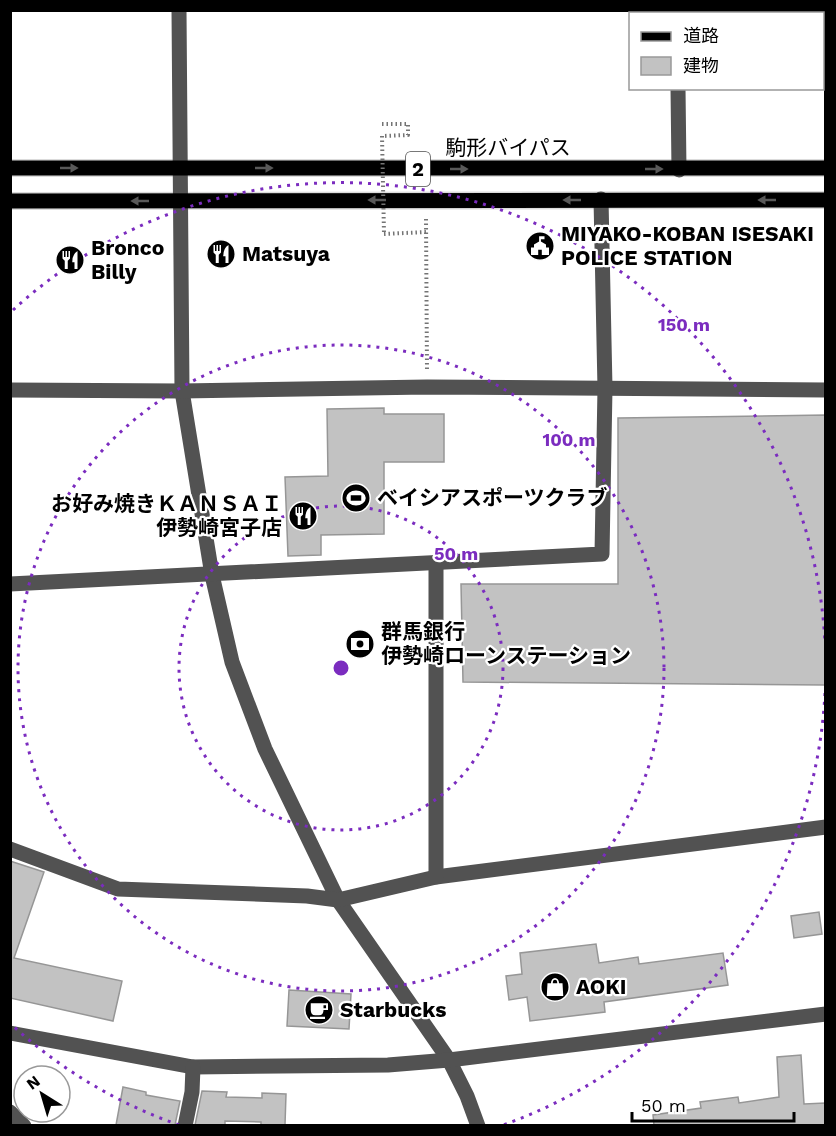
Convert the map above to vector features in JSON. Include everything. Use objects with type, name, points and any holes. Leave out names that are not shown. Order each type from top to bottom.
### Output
[{"type":"main road","name":"駒形バイパス","points":[[10,168],[679,170],[825,168]]},
{"type":"main road","name":"2","points":[[10,201],[825,200]]},
{"type":"street","points":[[179,10],[182,392],[212,575],[232,662],[261,738],[338,900],[449,1060],[478,1125]]},
{"type":"street","points":[[678,90],[679,170]]},
{"type":"street","points":[[10,584],[602,554],[605,388],[602,199]]},
{"type":"street","points":[[10,390],[182,392],[427,387],[825,390]]},
{"type":"street","points":[[436,563],[436,877]]},
{"type":"street","points":[[10,849],[118,889],[307,896],[338,900],[436,877],[825,827]]},
{"type":"street","points":[[10,1033],[193,1067],[388,1065],[449,1060],[825,1014]]},
{"type":"street","points":[[185,1125],[192,1092],[193,1067]]},
{"type":"street","points":[[10,1112],[24,1125]]},
{"type":"path","points":[[382,124],[408,124],[408,135],[382,136],[384,234],[426,232]]},
{"type":"path","points":[[426,219],[427,387]]},
{"type":"building","name":"ベイシアスポーツクラブ","points":[[384,408],[384,414],[444,414],[444,462],[384,462],[384,534],[321,535],[321,555],[288,556],[285,477],[328,476],[327,409]]},
{"type":"building","points":[[825,415],[825,685],[463,682],[461,584],[618,584],[618,418]]},
{"type":"building","points":[[10,861],[44,872],[14,958],[122,981],[113,1021],[10,998]]},
{"type":"building","points":[[819,912],[822,934],[794,938],[791,916]]},
{"type":"building","points":[[596,944],[599,963],[638,957],[639,964],[723,953],[728,985],[604,1002],[605,1012],[530,1021],[527,997],[509,1000],[506,976],[522,974],[520,953]]},
{"type":"building","name":"Starbucks","points":[[289,990],[351,994],[349,1029],[287,1026]]},
{"type":"building","points":[[801,1055],[804,1104],[825,1103],[825,1125],[654,1125],[653,1115],[701,1108],[700,1102],[738,1097],[739,1103],[779,1097],[777,1057]]},
{"type":"building","points":[[123,1087],[146,1092],[146,1095],[180,1101],[175,1125],[116,1125]]},
{"type":"building","points":[[202,1091],[227,1092],[226,1097],[262,1098],[262,1093],[286,1094],[285,1125],[225,1121],[225,1125],[195,1125]]},
{"type":"place","name":"MIYAKO-KOBAN ISESAKI POLICE STATION","points":[[540,246]]},
{"type":"place","name":"Matsuya","points":[[221,254]]},
{"type":"place","name":"Bronco Billy","points":[[70,260]]},
{"type":"place","name":"ベイシアスポーツクラブ","points":[[356,498]]},
{"type":"place","name":"お好み焼きＫＡＮＳＡＩ 伊勢崎宮子店","points":[[303,516]]},
{"type":"place","name":"群馬銀行 伊勢崎ローンステーション","points":[[360,644]]},
{"type":"place","name":"AOKI","points":[[555,987]]},
{"type":"place","name":"Starbucks","points":[[319,1010]]}]
